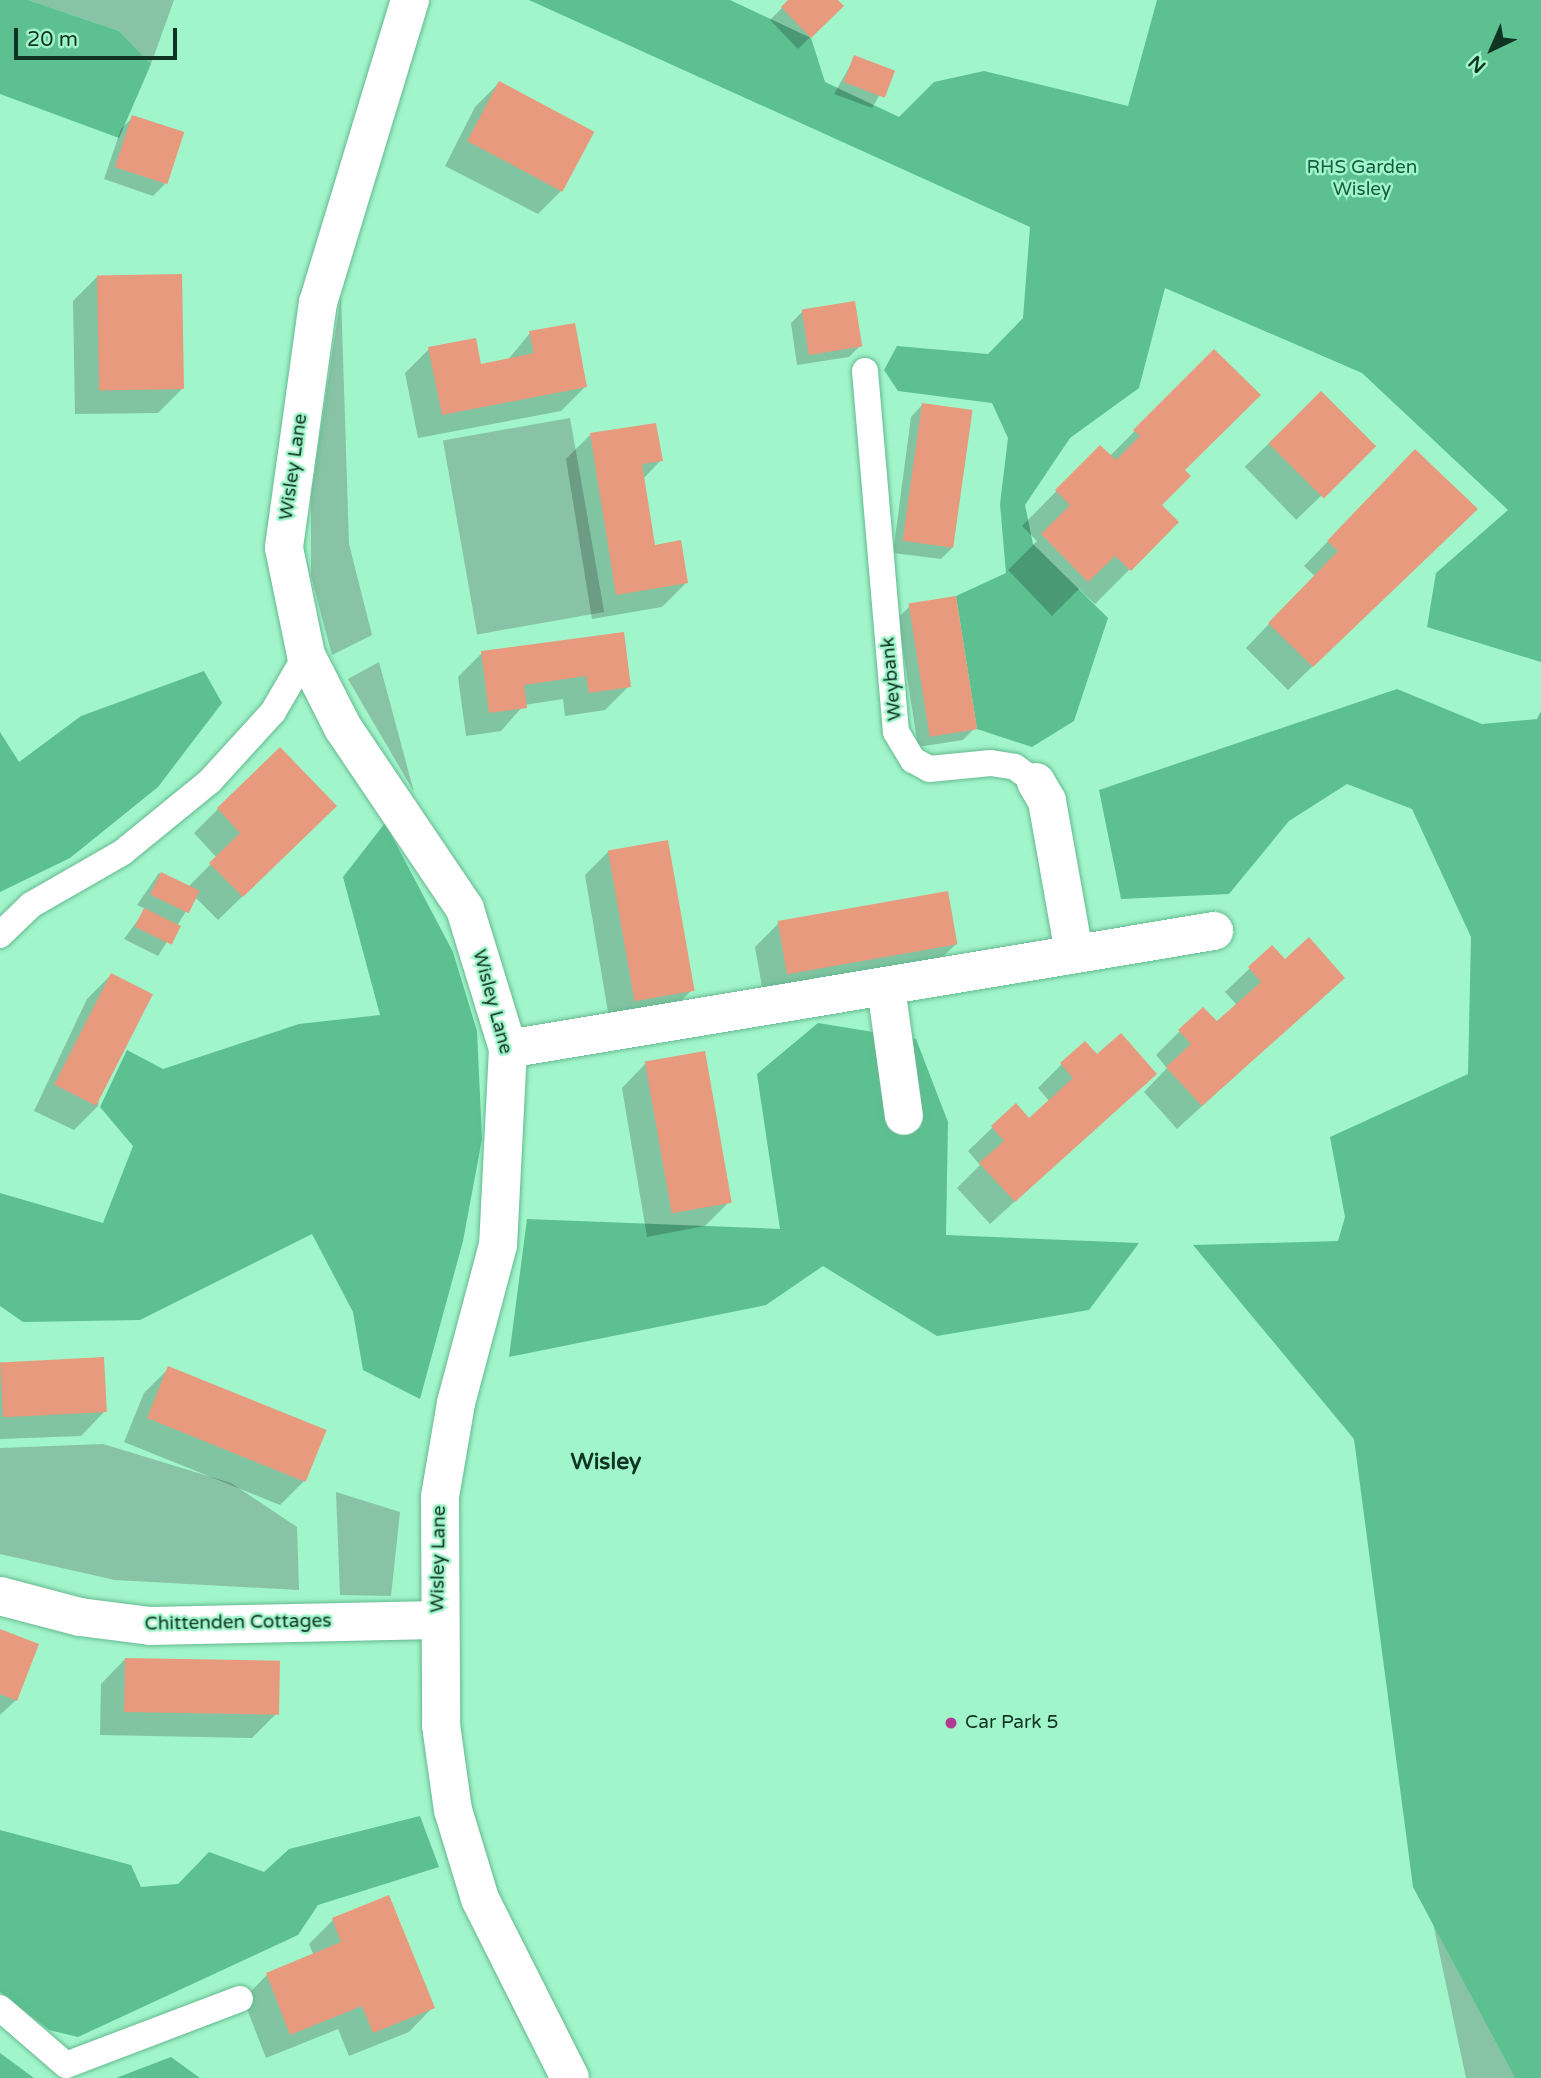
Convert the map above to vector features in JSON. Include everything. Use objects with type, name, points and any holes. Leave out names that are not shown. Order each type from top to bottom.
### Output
[{"type":"street","name":"Wisley Lane","points":[[410,0],[318,302],[284,548],[306,655],[343,728],[465,909],[508,1049],[498,1245],[456,1403],[440,1496],[438,1620],[441,1724],[464,1853],[570,2078]]},
{"type":"street","name":"Weybank","points":[[1036,782],[1047,801],[1074,953]]},
{"type":"street","points":[[508,1049],[1214,931]]},
{"type":"street","points":[[886,987],[904,1116]]},
{"type":"street","name":"Chittenden Cottages","points":[[0,1596],[80,1617],[150,1626],[438,1620]]},
{"type":"lane","name":"Weybank","points":[[865,371],[896,732],[913,760],[929,769],[991,763],[1015,766],[1036,782]]},
{"type":"lane","points":[[0,935],[31,905],[123,852],[210,781],[273,712],[306,655]]},
{"type":"lane","points":[[0,2008],[70,2072],[240,1999]]},
{"type":"green space","points":[[0,0],[28,0],[119,31],[151,64],[119,138],[0,94]]},
{"type":"green space","points":[[28,0],[174,0],[151,64],[119,31]]},
{"type":"green space","name":"RHS Garden Wisley","points":[[529,0],[730,0],[811,38],[825,82],[899,117],[934,82],[984,71],[1128,106],[1157,0],[1541,0],[1541,662],[1427,627],[1436,573],[1508,510],[1362,373],[1165,288],[1139,388],[1070,438],[1025,505],[1033,544],[1108,618],[1074,721],[1032,747],[977,729],[956,596],[1006,573],[1000,504],[1008,438],[992,403],[898,391],[884,370],[897,346],[988,354],[1023,318],[1030,227]]},
{"type":"green space","points":[[341,295],[349,544],[372,635],[332,655],[311,576],[311,495]]},
{"type":"green space","points":[[570,418],[604,612],[477,634],[443,440]]},
{"type":"green space","points":[[379,662],[414,792],[348,679]]},
{"type":"green space","points":[[204,671],[222,703],[158,787],[70,858],[0,892],[0,732],[19,762],[81,716]]},
{"type":"green space","points":[[1397,689],[1482,724],[1537,719],[1541,711],[1541,2078],[1515,2078],[1413,1887],[1354,1439],[1193,1245],[1338,1241],[1345,1217],[1330,1137],[1468,1074],[1471,937],[1412,809],[1347,784],[1289,821],[1229,894],[1121,899],[1099,790]]},
{"type":"green space","points":[[385,823],[453,952],[477,1031],[482,1139],[463,1241],[420,1399],[363,1370],[353,1312],[312,1234],[140,1320],[23,1322],[0,1306],[0,1193],[103,1223],[133,1146],[100,1107],[127,1050],[163,1069],[299,1024],[380,1015],[343,877]]},
{"type":"green space","points":[[818,1023],[916,1039],[948,1122],[946,1235],[1139,1243],[1089,1310],[937,1336],[823,1266],[766,1305],[509,1357],[527,1219],[780,1229],[757,1074]]},
{"type":"green space","points":[[103,1444],[231,1483],[297,1527],[299,1590],[115,1580],[0,1554],[0,1448]]},
{"type":"green space","points":[[336,1492],[400,1512],[391,1596],[340,1595]]},
{"type":"green space","points":[[420,1816],[439,1867],[318,1905],[298,1935],[78,2037],[49,2030],[0,1992],[0,1830],[131,1865],[141,1887],[178,1884],[209,1852],[264,1872],[289,1849]]},
{"type":"green space","points":[[1433,1923],[1515,2078],[1466,2078]]},
{"type":"green space","points":[[0,2053],[34,2078],[0,2078]]},
{"type":"green space","points":[[171,2057],[200,2078],[116,2078]]},
{"type":"building","points":[[788,0],[838,0],[844,6],[811,38],[781,7]]},
{"type":"building","points":[[854,55],[895,71],[885,98],[844,82]]},
{"type":"building","points":[[499,81],[594,132],[562,192],[467,141]]},
{"type":"building","points":[[132,115],[184,132],[167,184],[115,167]]},
{"type":"building","points":[[182,274],[184,389],[99,390],[97,275]]},
{"type":"building","points":[[855,301],[862,346],[809,355],[802,309]]},
{"type":"building","points":[[575,323],[587,387],[442,415],[428,347],[476,338],[481,364],[534,353],[529,331]]},
{"type":"building","points":[[1214,349],[1261,395],[1185,470],[1191,476],[1162,505],[1179,522],[1131,571],[1115,556],[1088,582],[1041,534],[1070,505],[1055,490],[1100,445],[1116,460],[1140,436],[1133,430]]},
{"type":"building","points":[[1321,391],[1376,446],[1324,498],[1269,443]]},
{"type":"building","points":[[922,403],[973,410],[953,548],[903,541]]},
{"type":"building","points":[[656,423],[663,461],[642,464],[655,545],[681,540],[688,583],[616,595],[590,433]]},
{"type":"building","points":[[1415,449],[1478,509],[1313,667],[1268,623],[1338,551],[1327,541]]},
{"type":"building","points":[[956,596],[977,729],[930,737],[909,604]]},
{"type":"building","points":[[624,632],[631,687],[589,693],[586,676],[524,685],[527,708],[489,713],[481,651]]},
{"type":"building","points":[[280,747],[337,806],[243,897],[209,863],[240,833],[217,808]]},
{"type":"building","points":[[668,840],[695,991],[634,1001],[608,851]]},
{"type":"building","points":[[161,872],[200,891],[189,913],[150,894]]},
{"type":"building","points":[[948,891],[957,944],[787,974],[778,921]]},
{"type":"building","points":[[144,908],[181,926],[172,945],[135,927]]},
{"type":"building","points":[[1309,937],[1345,978],[1202,1106],[1166,1067],[1191,1044],[1178,1030],[1203,1007],[1217,1021],[1261,982],[1248,967],[1272,945],[1285,959]]},
{"type":"building","points":[[111,973],[153,994],[96,1106],[54,1084]]},
{"type":"building","points":[[1121,1033],[1157,1074],[1015,1202],[979,1163],[1004,1141],[991,1126],[1016,1103],[1029,1118],[1073,1078],[1060,1063],[1085,1041],[1097,1054]]},
{"type":"building","points":[[705,1051],[732,1203],[672,1213],[645,1062]]},
{"type":"building","points":[[104,1357],[107,1412],[3,1417],[0,1362]]},
{"type":"building","points":[[168,1366],[327,1430],[306,1482],[147,1418]]},
{"type":"building","points":[[0,1629],[39,1644],[17,1701],[0,1694]]},
{"type":"building","points":[[125,1658],[280,1661],[279,1715],[124,1712]]},
{"type":"building","points":[[389,1895],[435,2008],[373,2033],[362,2006],[290,2035],[266,1973],[341,1942],[332,1918]]},
{"type":"place","name":"Car Park 5","points":[[951,1723]]},
{"type":"district","name":"Wisley","points":[[606,1462]]}]
